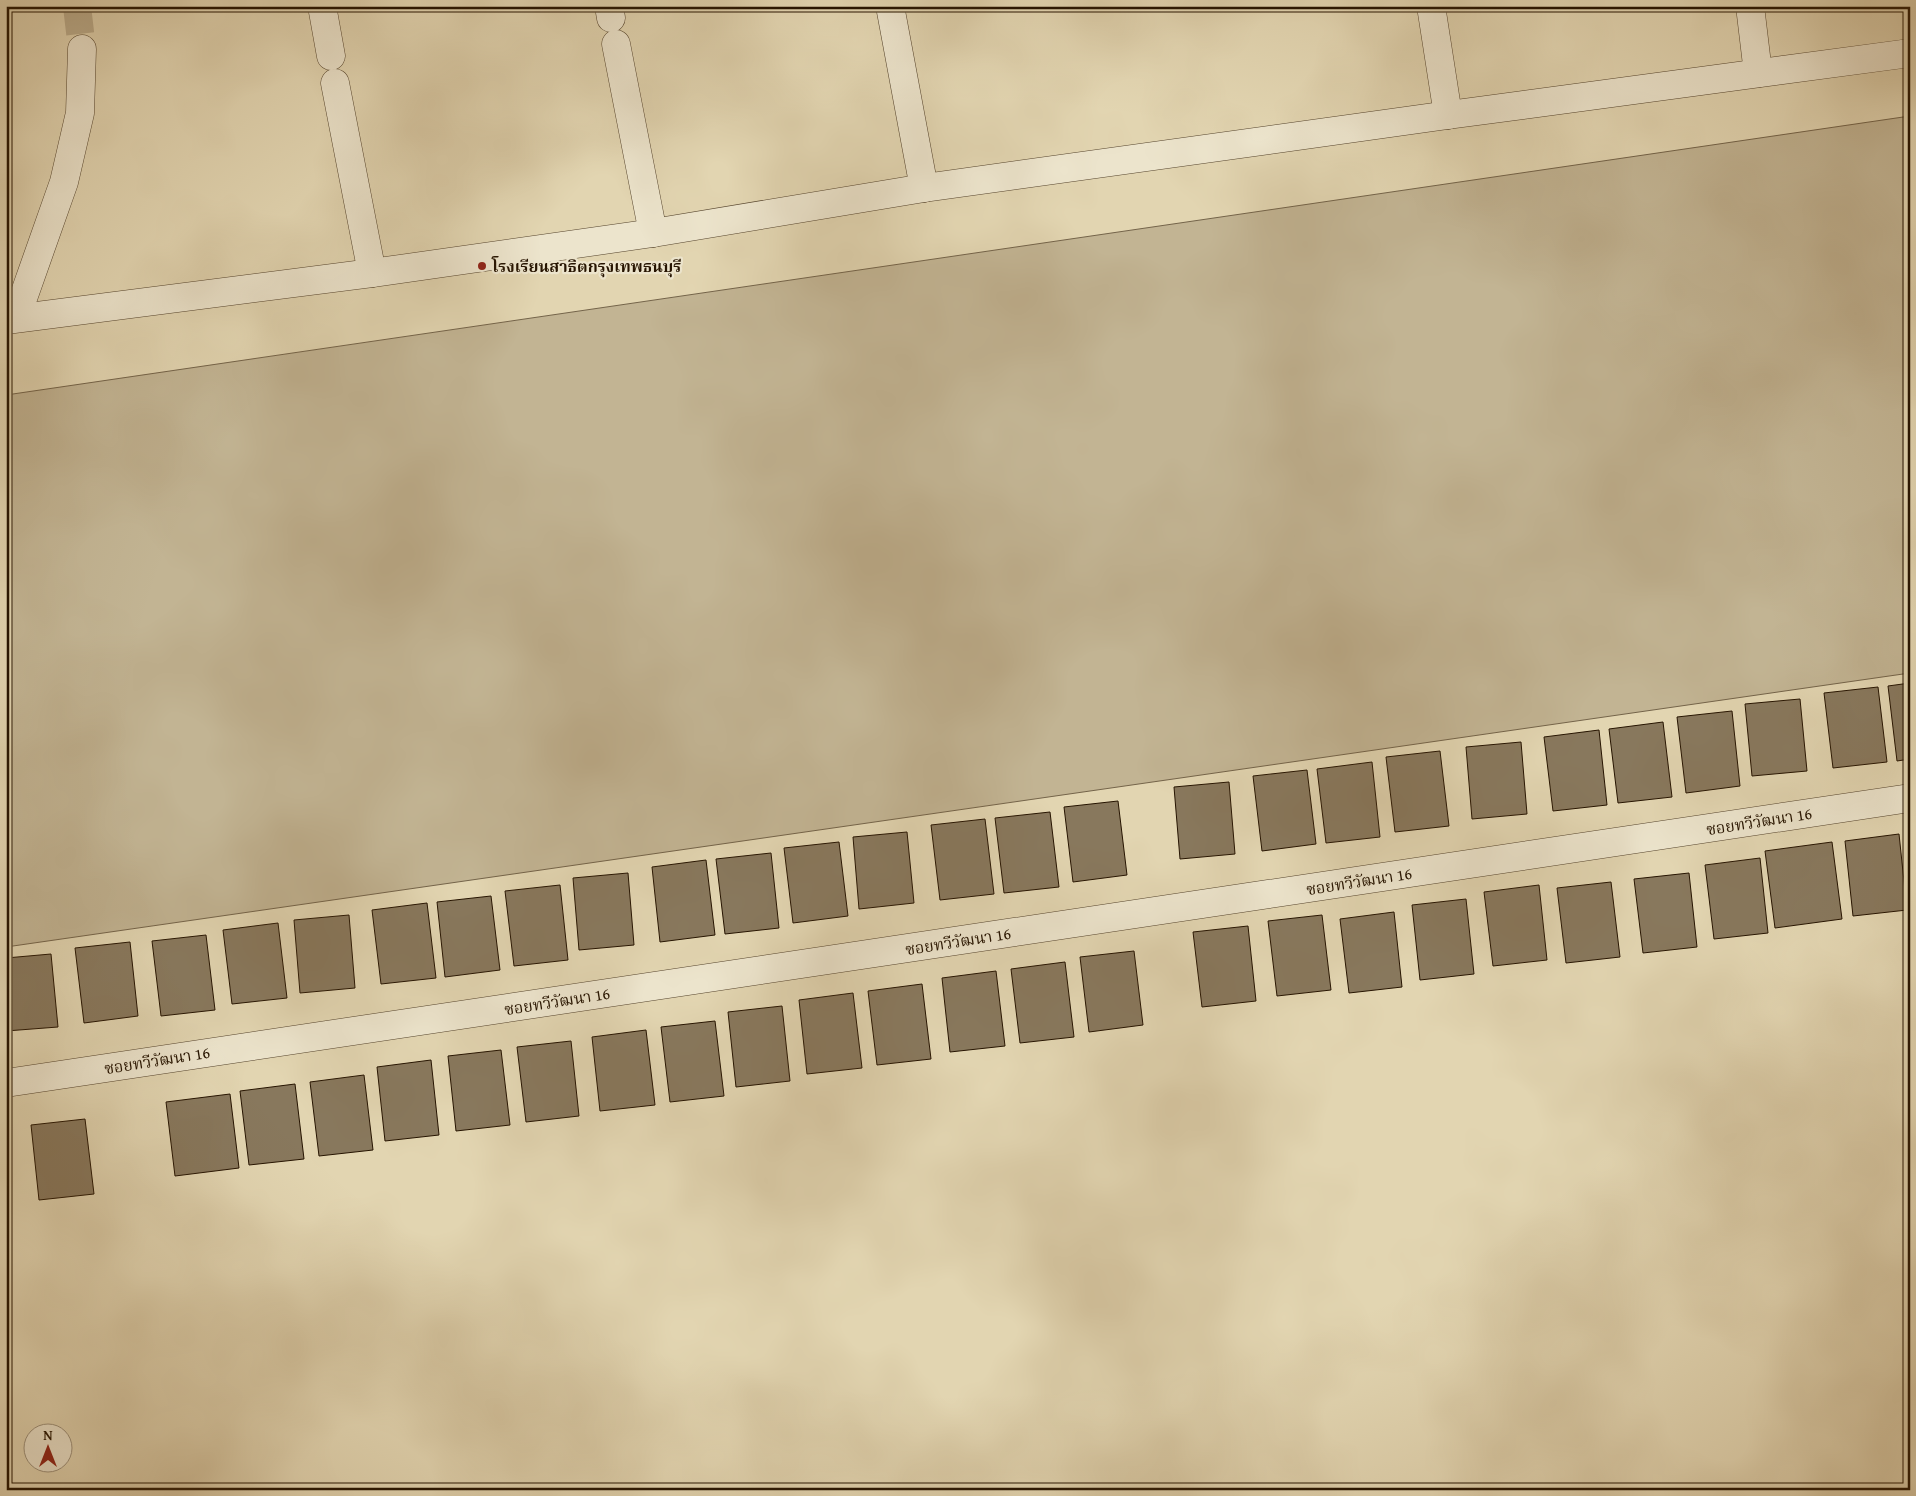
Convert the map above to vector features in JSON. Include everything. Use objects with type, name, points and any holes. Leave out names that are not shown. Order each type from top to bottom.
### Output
[{"type":"street","points":[[322,6],[331,56]]},
{"type":"street","points":[[890,6],[924,188]]},
{"type":"street","points":[[1431,6],[1448,115]]},
{"type":"street","points":[[1750,6],[1758,73]]},
{"type":"street","points":[[616,44],[653,234]]},
{"type":"street","points":[[82,48],[80,113],[64,182],[11,319],[372,273],[653,234],[924,188],[1910,53]]},
{"type":"street","points":[[335,83],[372,273]]},
{"type":"street","name":"ซอยทวีวัฒนา 16","points":[[6,1083],[1910,798]]},
{"type":"shaded area","points":[[1910,116],[1910,673],[6,947],[6,395]]},
{"type":"building","points":[[1910,683],[1910,759],[1897,761],[1888,686]]},
{"type":"building","points":[[1878,687],[1887,762],[1833,768],[1824,693]]},
{"type":"building","points":[[1800,699],[1807,771],[1752,776],[1745,704]]},
{"type":"building","points":[[1732,711],[1740,786],[1686,793],[1677,717]]},
{"type":"building","points":[[1663,722],[1672,797],[1618,803],[1609,729]]},
{"type":"building","points":[[1599,730],[1607,805],[1553,811],[1544,737]]},
{"type":"building","points":[[1521,742],[1527,814],[1472,819],[1466,747]]},
{"type":"building","points":[[1440,751],[1449,826],[1395,832],[1386,757]]},
{"type":"building","points":[[1372,762],[1380,837],[1326,843],[1317,769]]},
{"type":"building","points":[[1307,770],[1316,844],[1262,851],[1253,776]]},
{"type":"building","points":[[1229,782],[1235,854],[1180,859],[1174,787]]},
{"type":"building","points":[[1118,801],[1127,875],[1073,882],[1064,807]]},
{"type":"building","points":[[1050,812],[1059,887],[1004,893],[995,818]]},
{"type":"building","points":[[985,819],[994,894],[940,900],[931,825]]},
{"type":"building","points":[[907,832],[914,903],[859,909],[853,837]]},
{"type":"building","points":[[1899,834],[1907,910],[1853,916],[1845,841]]},
{"type":"building","points":[[839,842],[848,916],[793,923],[784,848]]},
{"type":"building","points":[[1832,842],[1842,919],[1775,928],[1765,851]]},
{"type":"building","points":[[771,853],[779,928],[725,934],[716,859]]},
{"type":"building","points":[[1760,858],[1768,933],[1714,939],[1705,865]]},
{"type":"building","points":[[706,860],[715,935],[660,942],[652,867]]},
{"type":"building","points":[[628,873],[634,945],[579,950],[573,878]]},
{"type":"building","points":[[1689,873],[1697,947],[1643,953],[1634,879]]},
{"type":"building","points":[[1611,882],[1620,957],[1566,963],[1557,888]]},
{"type":"building","points":[[560,885],[568,960],[514,966],[505,891]]},
{"type":"building","points":[[1539,885],[1547,960],[1493,966],[1484,892]]},
{"type":"building","points":[[491,896],[500,970],[445,977],[437,902]]},
{"type":"building","points":[[1466,899],[1474,974],[1420,980],[1412,905]]},
{"type":"building","points":[[427,903],[436,978],[381,984],[372,910]]},
{"type":"building","points":[[1394,912],[1402,987],[1349,993],[1340,919]]},
{"type":"building","points":[[349,915],[355,988],[300,993],[294,920]]},
{"type":"building","points":[[1322,915],[1331,990],[1277,996],[1268,921]]},
{"type":"building","points":[[278,923],[287,998],[232,1004],[223,930]]},
{"type":"building","points":[[1248,926],[1256,1001],[1202,1007],[1193,932]]},
{"type":"building","points":[[206,935],[215,1010],[161,1016],[152,941]]},
{"type":"building","points":[[130,942],[138,1016],[84,1023],[75,948]]},
{"type":"building","points":[[1134,951],[1143,1025],[1089,1032],[1080,957]]},
{"type":"building","points":[[51,954],[58,1027],[6,1031],[6,958]]},
{"type":"building","points":[[1065,962],[1074,1037],[1020,1043],[1011,969]]},
{"type":"building","points":[[996,971],[1005,1046],[950,1052],[942,978]]},
{"type":"building","points":[[922,984],[931,1059],[877,1065],[868,991]]},
{"type":"building","points":[[853,993],[862,1068],[807,1074],[799,1000]]},
{"type":"building","points":[[782,1006],[790,1081],[736,1087],[728,1012]]},
{"type":"building","points":[[715,1021],[724,1096],[670,1102],[661,1027]]},
{"type":"building","points":[[646,1030],[655,1105],[600,1111],[592,1037]]},
{"type":"building","points":[[571,1041],[579,1116],[526,1122],[517,1047]]},
{"type":"building","points":[[501,1050],[510,1125],[456,1131],[448,1056]]},
{"type":"building","points":[[431,1060],[439,1135],[385,1141],[377,1067]]},
{"type":"building","points":[[364,1075],[373,1150],[319,1156],[310,1082]]},
{"type":"building","points":[[295,1084],[304,1159],[249,1165],[240,1091]]},
{"type":"building","points":[[230,1094],[239,1168],[175,1176],[166,1102]]},
{"type":"building","points":[[85,1119],[94,1194],[39,1200],[31,1125]]},
{"type":"building","points":[[6,1162],[11,1206],[6,1207]]},
{"type":"tunnel","points":[[77,6],[82,49]]},
{"type":"place","name":"โรงเรียนสาธิตกรุงเทพธนบุรี","points":[[482,266]]}]
